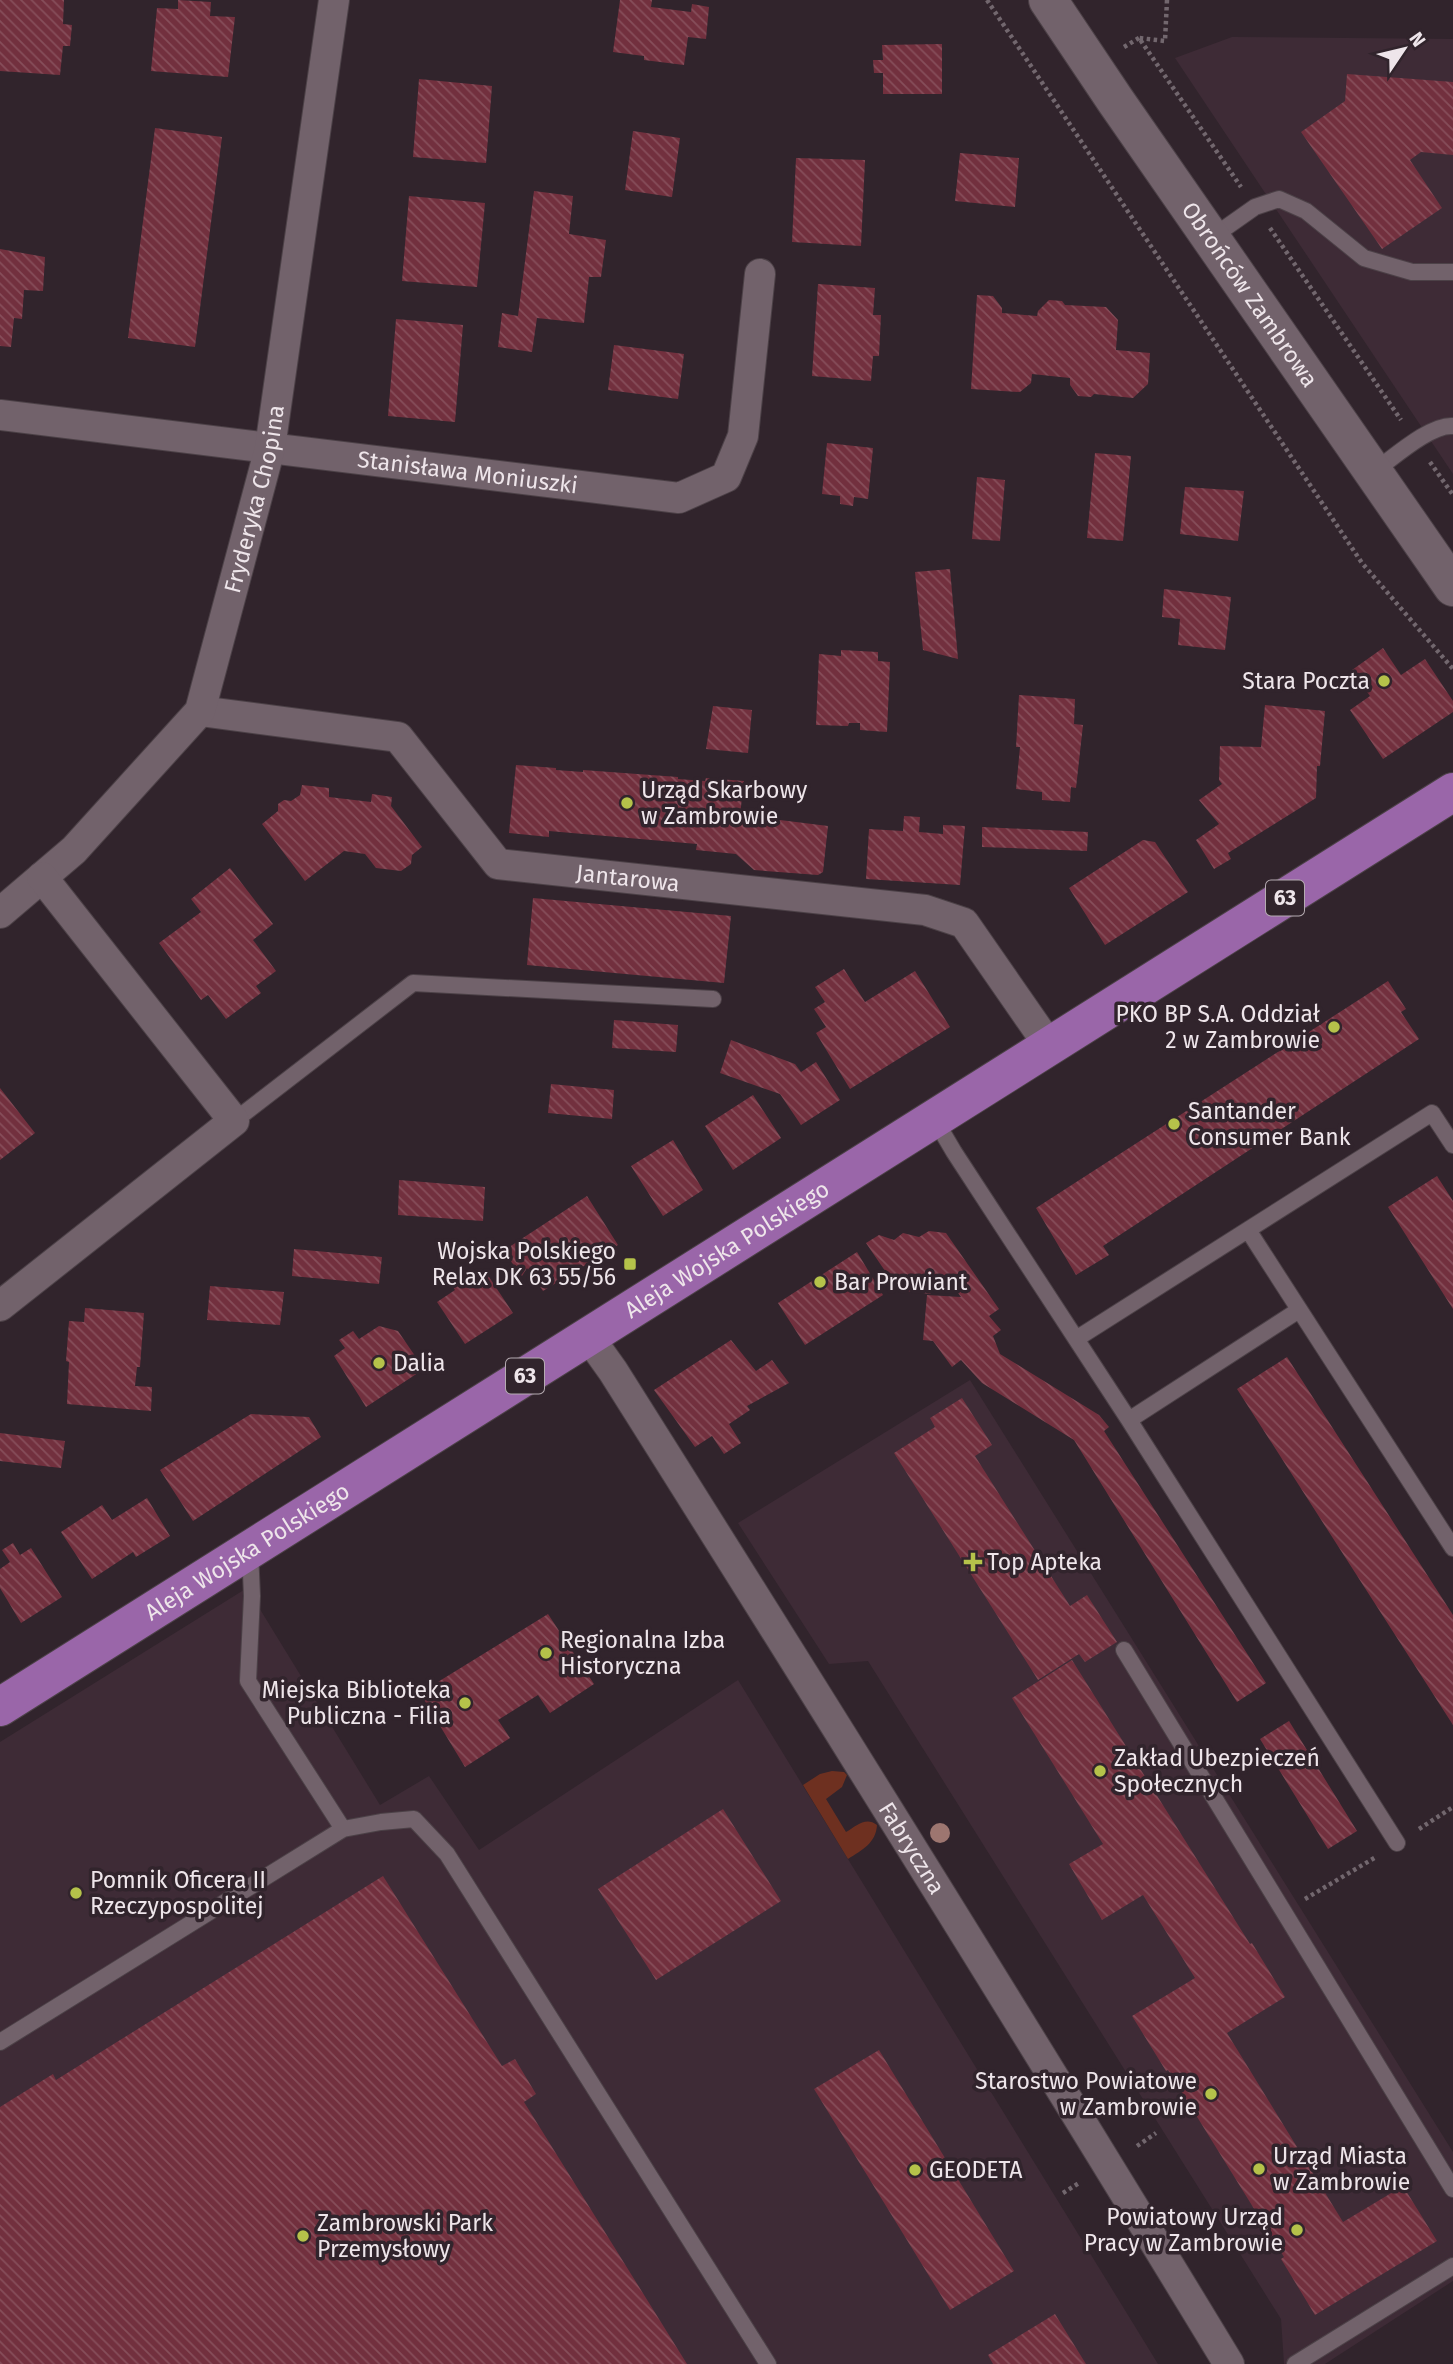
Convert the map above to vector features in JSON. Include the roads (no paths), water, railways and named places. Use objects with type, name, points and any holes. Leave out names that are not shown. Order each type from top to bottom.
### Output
[{"type":"main road","name":"Aleja Wojska Polskiego","points":[[0,1707],[1453,792]]},
{"type":"street","name":"Fryderyka Chopina","points":[[0,913],[74,850],[200,711],[270,448],[334,0]]},
{"type":"street","name":"Obrońców Zambrowa","points":[[1048,0],[1373,472],[1451,579]]},
{"type":"street","name":"Stanisława Moniuszki","points":[[0,415],[679,498],[726,477],[743,436],[760,274]]},
{"type":"street","name":"Jantarowa","points":[[200,711],[398,737],[498,864],[925,910],[964,923],[1050,1046]]},
{"type":"street","points":[[0,1306],[234,1121],[42,877]]},
{"type":"street","name":"Fabryczna","points":[[588,1336],[613,1371],[787,1649],[1108,2164],[1229,2364]]},
{"type":"lane","points":[[1211,237],[1255,207],[1279,199],[1306,211],[1364,258],[1412,272],[1453,272]]},
{"type":"lane","points":[[1373,472],[1416,441],[1445,426],[1453,426]]},
{"type":"lane","points":[[234,1121],[413,983],[713,999]]},
{"type":"lane","points":[[1076,1339],[1432,1113],[1453,1145]]},
{"type":"lane","points":[[934,1118],[1129,1419],[1397,1843]]},
{"type":"lane","points":[[1248,1230],[1453,1548]]},
{"type":"lane","points":[[1129,1419],[1299,1310]]},
{"type":"lane","points":[[250,1549],[252,1596],[248,1681],[343,1829]]},
{"type":"lane","points":[[1124,1650],[1453,2189]]},
{"type":"lane","points":[[0,2042],[343,1829],[414,1819],[447,1854],[768,2364]]},
{"type":"lane","points":[[1295,2364],[1453,2266]]},
{"type":"place","name":"Stara Poczta","points":[[1384,681]]},
{"type":"place","name":"Urząd Skarbowy w Zambrowie","points":[[627,803]]},
{"type":"place","name":"PKO BP S.A. Oddział 2 w Zambrowie","points":[[1334,1027]]},
{"type":"place","name":"Santander Consumer Bank","points":[[1174,1124]]},
{"type":"place","name":"Wojska Polskiego Relax DK 63 55/56","points":[[630,1264]]},
{"type":"place","name":"Bar Prowiant","points":[[820,1282]]},
{"type":"place","name":"Dalia","points":[[379,1363]]},
{"type":"place","name":"Top Apteka","points":[[973,1562]]},
{"type":"place","name":"Regionalna Izba Historyczna","points":[[546,1653]]},
{"type":"place","name":"Miejska Biblioteka Publiczna - Filia","points":[[465,1703]]},
{"type":"place","name":"Zakład Ubezpieczeń Społecznych","points":[[1100,1771]]},
{"type":"place","name":"Pomnik Oficera II Rzeczypospolitej","points":[[76,1893]]},
{"type":"place","name":"Starostwo Powiatowe w Zambrowie","points":[[1211,2094]]},
{"type":"place","name":"Urząd Miasta w Zambrowie","points":[[1259,2169]]},
{"type":"place","name":"GEODETA","points":[[915,2170]]},
{"type":"place","name":"Powiatowy Urząd Pracy w Zambrowie","points":[[1297,2230]]},
{"type":"place","name":"Zambrowski Park Przemysłowy","points":[[303,2236]]}]
